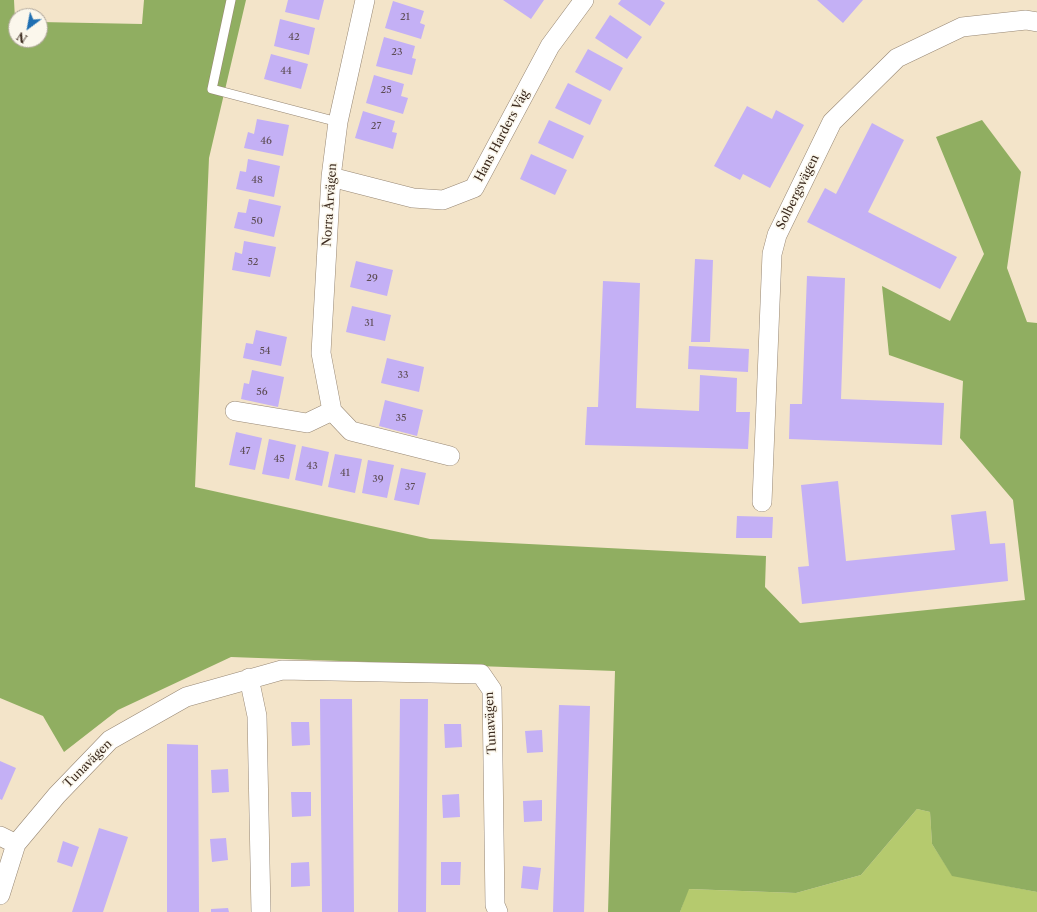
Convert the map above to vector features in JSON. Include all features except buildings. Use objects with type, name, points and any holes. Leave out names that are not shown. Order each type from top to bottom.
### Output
[{"type":"street","name":"Norra Årvägen","points":[[332,411],[321,353],[331,177],[338,122],[365,0]]},
{"type":"street","name":"Hans Harders Väg","points":[[331,177],[420,198],[443,200],[474,188],[550,46],[584,0]]},
{"type":"street","name":"Solbergsvägen","points":[[762,502],[772,254],[777,235],[832,122],[897,58],[962,27],[1026,20],[1037,22]]},
{"type":"street","points":[[235,411],[307,423],[332,411],[351,431],[450,456]]},
{"type":"street","name":"Tunavägen","points":[[0,895],[8,840],[56,796],[110,740],[186,697],[249,678],[282,670],[481,674],[492,690],[496,905],[498,912]]},
{"type":"street","points":[[249,678],[257,716],[261,912]]},
{"type":"lane","points":[[231,0],[212,89],[338,122]]},
{"type":"green space","points":[[0,0],[14,0],[14,8],[8,8],[8,48],[48,48],[48,22],[142,24],[144,0],[246,0],[209,158],[195,487],[430,539],[766,556],[765,587],[800,623],[1025,600],[1013,500],[960,438],[963,381],[889,355],[882,286],[950,321],[984,254],[936,137],[982,120],[1021,172],[1007,268],[1027,322],[1037,323],[1037,892],[952,876],[932,844],[930,812],[917,809],[861,875],[796,893],[689,889],[680,912],[608,912],[615,671],[231,657],[118,710],[64,752],[43,716],[0,698]]},
{"type":"green space","points":[[917,809],[930,812],[932,844],[952,875],[1037,892],[1037,912],[680,912],[688,889],[796,893],[861,875]]}]
